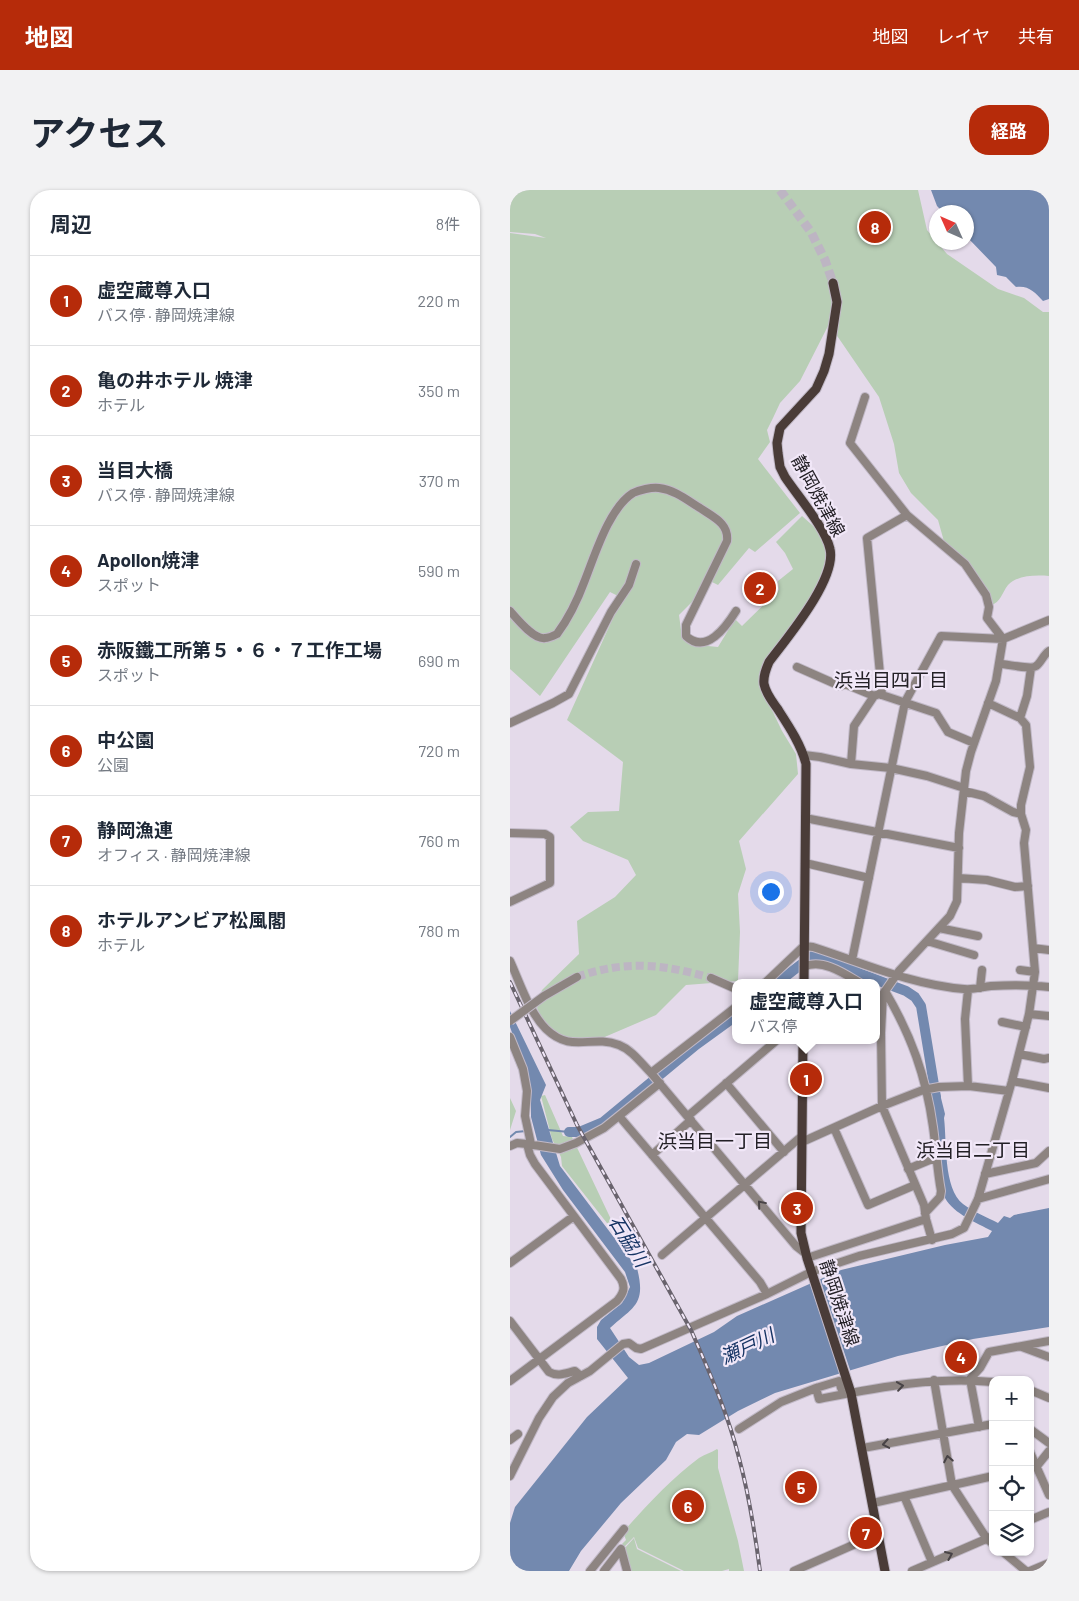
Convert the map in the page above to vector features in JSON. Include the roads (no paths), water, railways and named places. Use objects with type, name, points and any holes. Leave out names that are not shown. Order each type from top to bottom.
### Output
[{"type":"main road","name":"静岡焼津線","points":[[804,979],[806,764],[804,755],[766,692],[764,682],[766,670],[770,662],[809,610],[830,562],[830,548],[824,534],[780,467],[777,442],[780,428],[816,389],[824,370],[829,354],[837,302],[833,283]]},
{"type":"main road","name":"静岡焼津線","points":[[803,1044],[802,1233],[806,1256],[863,1448],[885,1571]]},
{"type":"street","points":[[865,397],[850,444],[907,516],[966,564],[986,596],[988,618],[1003,639],[1000,664],[966,771],[959,848],[958,895],[954,911],[896,975],[883,994],[880,1014]]},
{"type":"street","points":[[510,611],[536,636],[544,639],[557,634],[576,603],[601,539],[612,518],[624,501],[632,494],[640,490],[659,488],[676,493],[717,520],[725,527],[727,536],[727,542],[686,625],[686,636],[695,642],[708,641],[728,624],[736,611]]},
{"type":"street","points":[[851,764],[854,726],[878,696],[867,538],[907,516]]},
{"type":"street","points":[[510,723],[569,694],[611,612],[629,585],[636,564]]},
{"type":"street","points":[[852,960],[905,702],[941,636],[1003,639],[1049,620]]},
{"type":"street","points":[[1000,664],[1031,668],[1037,666],[1049,651]]},
{"type":"street","points":[[797,667],[840,686],[845,684],[936,713],[948,732],[974,743]]},
{"type":"street","points":[[1020,718],[1027,696],[1031,668]]},
{"type":"street","points":[[510,1476],[546,1406],[561,1389],[623,1344],[629,1343],[641,1349],[812,1274],[859,1256],[959,1232],[968,1222],[978,1199],[1020,1054],[1029,1014],[1035,972],[1024,843],[1026,830],[1021,814],[1022,800],[1030,767],[1026,725],[1020,718],[988,702]]},
{"type":"street","points":[[804,755],[851,764],[892,768],[927,776],[984,796],[1012,812],[1021,814]]},
{"type":"street","points":[[805,818],[959,848]]},
{"type":"street","points":[[510,833],[545,834],[550,838],[550,883],[510,902]]},
{"type":"street","points":[[805,863],[869,878]]},
{"type":"street","points":[[958,878],[999,882],[1015,887],[1028,886]]},
{"type":"street","points":[[939,928],[978,936]]},
{"type":"street","points":[[927,941],[974,955]]},
{"type":"street","points":[[770,979],[804,949],[813,947],[922,983],[968,990],[991,986],[1034,985],[1049,987]]},
{"type":"street","points":[[1033,948],[1049,950]]},
{"type":"street","points":[[510,961],[536,1015],[552,1034],[570,1043],[603,1041],[620,1046],[635,1056],[651,1072],[806,1256],[926,1216],[940,1197],[937,1157],[927,1089],[906,1028],[885,991]]},
{"type":"street","points":[[804,966],[811,963],[817,964],[854,979]]},
{"type":"street","points":[[980,988],[982,970]]},
{"type":"street","points":[[1020,970],[1035,972]]},
{"type":"street","points":[[510,1021],[544,996],[578,977]]},
{"type":"street","points":[[711,978],[732,987]]},
{"type":"street","points":[[880,990],[885,991]]},
{"type":"street","points":[[968,990],[965,1019],[968,1086]]},
{"type":"street","points":[[651,1072],[732,1011]]},
{"type":"street","points":[[1029,1014],[1049,1016]]},
{"type":"street","points":[[1002,1022],[1026,1027]]},
{"type":"street","points":[[510,1037],[524,1076],[527,1091],[525,1116],[530,1155],[621,1280],[624,1288],[617,1301],[510,1381]]},
{"type":"street","points":[[652,1155],[726,1083],[772,1044]]},
{"type":"street","points":[[880,1044],[882,1106],[924,1205],[932,1240]]},
{"type":"street","points":[[1020,1054],[1044,1059],[1049,1058]]},
{"type":"street","points":[[1012,1081],[1049,1088]]},
{"type":"street","points":[[510,1146],[529,1138],[560,1149],[576,1143],[604,1128],[660,1083]]},
{"type":"street","points":[[726,1083],[784,1152]]},
{"type":"street","points":[[662,1255],[745,1184],[802,1139],[834,1128],[882,1106],[927,1089],[968,1086],[1009,1092]]},
{"type":"street","points":[[619,1116],[760,1282],[767,1294]]},
{"type":"street","points":[[834,1128],[868,1205],[915,1185]]},
{"type":"street","points":[[985,1174],[1036,1163],[1049,1151]]},
{"type":"street","points":[[908,1169],[937,1157]]},
{"type":"street","points":[[978,1199],[1049,1179]]},
{"type":"street","points":[[510,1263],[574,1216]]},
{"type":"street","points":[[510,1320],[539,1359],[553,1374],[575,1371],[581,1376]]},
{"type":"street","points":[[970,1379],[980,1368],[989,1352],[1049,1341]]},
{"type":"street","points":[[1020,1346],[1049,1357]]},
{"type":"street","points":[[816,1388],[819,1399],[847,1389],[934,1380],[970,1379],[989,1381]]},
{"type":"street","points":[[970,1379],[979,1427]]},
{"type":"street","points":[[934,1380],[952,1485],[989,1537]]},
{"type":"street","points":[[739,1429],[780,1402],[816,1388],[839,1381],[847,1389]]},
{"type":"street","points":[[1034,1392],[1049,1398]]},
{"type":"street","points":[[863,1448],[989,1425]]},
{"type":"street","points":[[1034,1432],[1049,1443]]},
{"type":"street","points":[[510,1440],[518,1434]]},
{"type":"street","points":[[1049,1451],[1034,1467],[1049,1495]]},
{"type":"street","points":[[873,1503],[989,1477]]},
{"type":"street","points":[[904,1496],[932,1562]]},
{"type":"street","points":[[1034,1518],[1049,1512]]},
{"type":"street","points":[[590,1571],[624,1529]]},
{"type":"street","points":[[794,1571],[878,1534]]},
{"type":"street","points":[[912,1571],[989,1541]]},
{"type":"street","points":[[604,1571],[621,1549],[627,1571]]},
{"type":"street","points":[[1008,1556],[1026,1571]]},
{"type":"street","points":[[1030,1571],[1049,1563]]},
{"type":"water","points":[[931,190],[1049,190],[1049,299],[1043,301],[1031,290],[1024,287],[1016,287],[1006,277],[997,275],[996,267],[974,244],[974,205],[937,205]]},
{"type":"water","name":"瀬戸川","points":[[510,1011],[546,1085],[540,1100],[560,1166],[637,1268],[640,1289],[639,1297],[632,1309],[610,1328],[629,1357],[639,1365],[649,1363],[714,1332],[737,1316],[841,1270],[945,1245],[988,1237],[992,1231],[966,1218],[954,1209],[945,1198],[943,1192],[935,1126],[937,1125],[929,1091],[939,1090],[945,1114],[949,1176],[957,1197],[963,1204],[998,1223],[1004,1216],[1010,1218],[1014,1215],[1049,1208],[1049,1327],[973,1339],[898,1356],[775,1393],[738,1411],[699,1435],[687,1434],[676,1442],[666,1460],[621,1503],[581,1551],[569,1571],[510,1571],[510,1523],[515,1507],[587,1417],[628,1378],[597,1339],[597,1327],[601,1320],[622,1303],[630,1287],[625,1272],[563,1190],[541,1155],[531,1117],[531,1086],[510,1027]]},
{"type":"waterway","name":"石脇川","points":[[782,979],[812,956],[824,957],[874,979]]},
{"type":"waterway","name":"石脇川","points":[[880,981],[906,991],[915,997],[921,1006],[936,1097]]},
{"type":"waterway","name":"石脇川","points":[[569,1132],[579,1132],[603,1122],[696,1045],[732,1019]]},
{"type":"waterway","points":[[548,1130],[569,1132]]},
{"type":"waterway","points":[[510,1137],[516,1132],[526,1131]]},
{"type":"tunnel","points":[[780,190],[811,232],[825,260],[833,283]]},
{"type":"tunnel","points":[[577,977],[611,968],[644,966],[677,970],[711,978]]},
{"type":"railway","points":[[510,982],[577,1125],[691,1330],[705,1361],[735,1442],[746,1486],[760,1571]]},
{"type":"place","name":"ホテルアンビア松風閣","points":[[875,227]]},
{"type":"place","name":"亀の井ホテル 焼津","points":[[760,588]]},
{"type":"place","name":"虚空蔵尊入口","points":[[806,1079]]},
{"type":"place","name":"当目大橋","points":[[797,1208]]},
{"type":"place","name":"Apollon焼津","points":[[961,1357]]},
{"type":"place","name":"赤阪鐵工所第５・６・７工作工場","points":[[801,1487]]},
{"type":"place","name":"中公園","points":[[688,1506]]},
{"type":"place","name":"静岡漁連","points":[[866,1533]]},
{"type":"district","name":"浜当目四丁目","points":[[891,680]]},
{"type":"district","name":"浜当目一丁目","points":[[715,1141]]},
{"type":"district","name":"浜当目二丁目","points":[[973,1150]]}]
